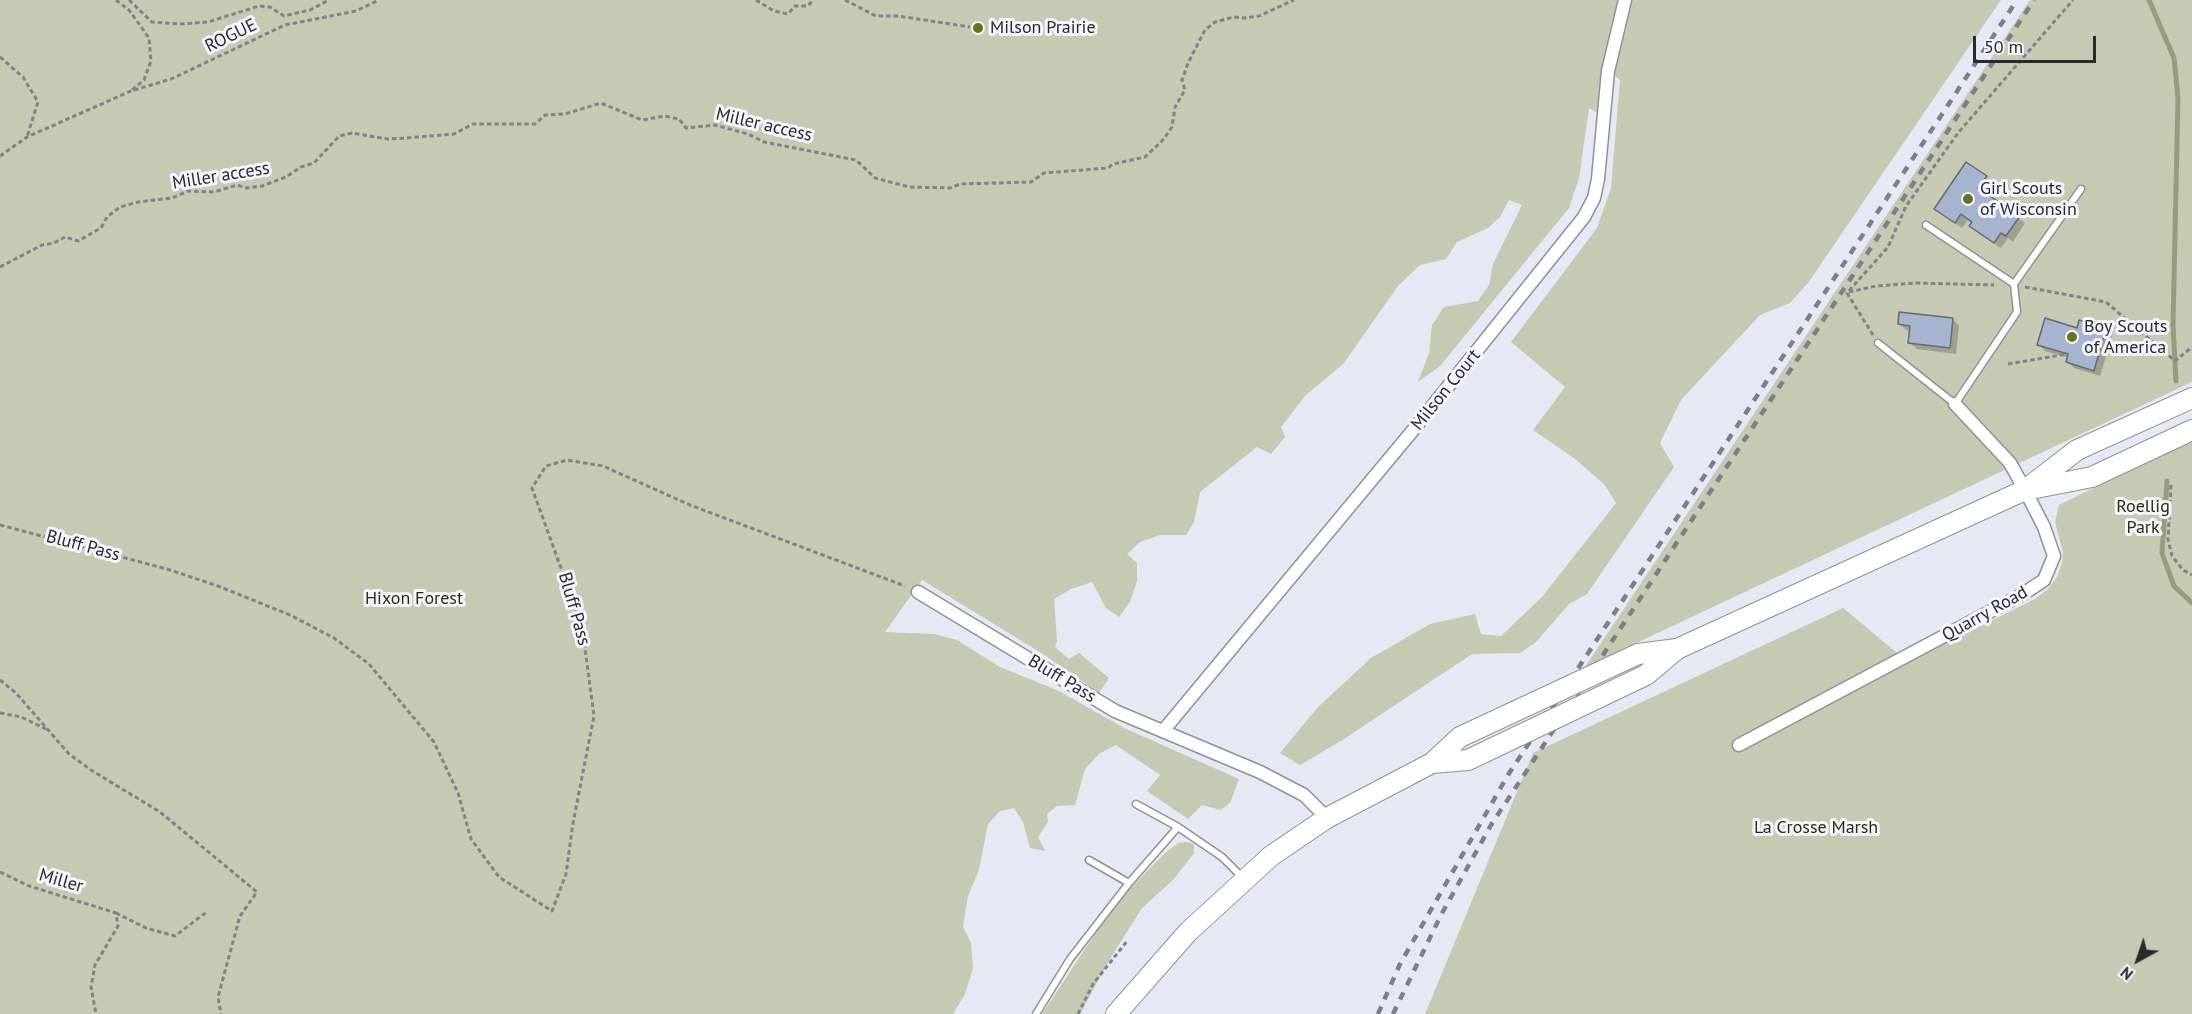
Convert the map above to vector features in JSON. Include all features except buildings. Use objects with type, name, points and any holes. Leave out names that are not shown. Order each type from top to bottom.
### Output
[{"type":"main road","points":[[1116,1014],[1166,955],[1271,856],[1327,818],[1432,763],[1460,737],[1638,654],[1677,649],[2025,490],[2077,450],[2192,398]]},
{"type":"main road","points":[[2025,490],[2092,477],[2192,430]]},
{"type":"street","name":"Milson Court","points":[[1163,731],[1414,429],[1584,217],[1594,198],[1598,179],[1608,71],[1625,0]]},
{"type":"street","name":"Quarry Road","points":[[1739,745],[2024,594],[2044,580],[2054,556],[2044,527],[2010,463],[1955,404]]},
{"type":"street","name":"Bluff Pass","points":[[918,592],[1115,711],[1260,772],[1304,795],[1327,818]]},
{"type":"lane","points":[[1878,344],[1955,404],[2018,312],[2014,285],[2081,189]]},
{"type":"lane","points":[[1926,225],[2014,285]]},
{"type":"lane","points":[[1136,804],[1178,827],[1222,857],[1244,879]]},
{"type":"lane","points":[[1036,1014],[1070,959],[1129,883],[1178,827]]},
{"type":"lane","points":[[1089,860],[1129,883]]},
{"type":"path","name":"ROGUE","points":[[116,0],[129,10],[149,38],[151,61],[144,80],[131,91]]},
{"type":"path","name":"ROGUE","points":[[129,0],[152,22],[180,24],[208,22],[259,6],[270,7],[284,16],[310,10],[329,0]]},
{"type":"path","name":"ROGUE","points":[[0,156],[27,137],[131,91],[171,79],[285,25],[356,11],[378,0]]},
{"type":"path","points":[[756,0],[774,11],[788,14],[795,6],[808,6],[813,0]]},
{"type":"path","points":[[845,0],[876,16],[898,16],[970,27]]},
{"type":"path","name":"Miller access","points":[[0,267],[42,245],[54,243],[65,237],[78,241],[101,228],[107,217],[120,207],[138,202],[172,198],[188,191],[214,192],[237,184],[247,188],[262,186],[286,177],[314,163],[339,136],[352,133],[388,139],[407,138],[454,134],[473,124],[535,124],[545,115],[566,114],[601,103],[642,120],[665,116],[679,119],[686,128],[715,125],[748,134],[764,142],[856,160],[874,178],[909,187],[950,188],[960,184],[1031,182],[1044,174],[1107,168],[1113,164],[1145,157],[1164,139],[1172,127],[1175,107],[1185,90],[1182,80],[1188,63],[1205,30],[1215,22],[1234,16],[1245,18],[1259,16],[1294,0]]},
{"type":"path","points":[[1847,293],[1888,247],[1906,206],[1958,133],[2073,0]]},
{"type":"path","points":[[0,57],[23,77],[38,102],[27,137]]},
{"type":"path","points":[[1847,293],[1876,286],[1916,283],[2014,285],[2106,302],[2175,361],[2192,347]]},
{"type":"path","points":[[1847,293],[1878,344]]},
{"type":"path","points":[[2008,364],[2068,354]]},
{"type":"path","name":"Bluff Pass","points":[[0,525],[167,569],[218,586],[290,615],[334,638],[369,664],[434,742],[458,793],[471,839],[499,877],[552,910],[566,874],[573,823],[594,716],[582,627],[532,488],[546,466],[567,460],[603,466],[701,509],[918,592]]},
{"type":"path","points":[[2171,485],[2168,539],[2172,556],[2183,570],[2192,575]]},
{"type":"path","points":[[0,680],[16,693],[47,730],[83,765],[160,812],[256,892],[240,916],[218,997],[221,1014]]},
{"type":"path","points":[[0,713],[21,717],[47,730]]},
{"type":"path","name":"Miller","points":[[0,872],[29,886],[116,913],[146,928],[175,936],[208,910]]},
{"type":"path","points":[[96,1014],[91,987],[95,965],[118,926],[116,913]]},
{"type":"path","points":[[1078,1014],[1093,984],[1128,940]]},
{"type":"green space","name":"Hixon Forest","points":[[0,0],[2001,0],[1808,283],[1790,303],[1760,315],[1681,400],[1660,443],[1674,467],[1587,594],[1569,604],[1536,642],[1520,653],[1472,654],[1341,741],[1300,765],[1280,753],[1318,707],[1371,658],[1430,624],[1475,614],[1481,634],[1501,636],[1542,597],[1616,503],[1604,484],[1574,458],[1533,430],[1565,387],[1511,342],[1597,228],[1611,188],[1620,80],[1609,71],[1604,117],[1589,108],[1579,178],[1569,208],[1440,366],[1418,382],[1429,353],[1432,325],[1444,307],[1478,301],[1489,285],[1493,264],[1522,205],[1509,200],[1500,217],[1488,228],[1457,242],[1446,259],[1420,265],[1398,286],[1344,363],[1305,396],[1281,427],[1285,437],[1271,454],[1257,447],[1200,492],[1194,522],[1186,535],[1160,535],[1140,542],[1127,554],[1137,563],[1137,581],[1130,602],[1119,617],[1106,608],[1092,582],[1071,589],[1054,599],[1057,641],[1055,647],[1069,659],[1079,653],[1109,678],[1099,693],[1043,654],[922,580],[885,632],[934,634],[957,640],[1000,667],[1059,691],[1124,728],[1239,779],[1230,803],[1221,810],[1202,805],[1188,819],[1147,791],[1160,775],[1116,745],[1099,754],[1085,769],[1075,805],[1057,806],[1047,814],[1048,822],[1038,837],[1045,851],[1030,848],[1023,822],[1014,808],[1000,811],[988,824],[979,870],[968,896],[963,927],[971,943],[973,968],[965,994],[953,1014],[0,1014]]},
{"type":"green space","points":[[2030,0],[2192,0],[2192,382],[1585,667]]},
{"type":"green space","name":"La Crosse Marsh","points":[[2192,440],[2192,1014],[1425,1014],[1533,753],[1843,608],[1908,662],[2035,599],[2048,589],[2057,577],[2062,563],[2063,553],[2055,522],[2059,505]]},
{"type":"green space","points":[[1178,843],[1194,844],[1194,853],[1173,880],[1142,908],[1111,957],[1080,1014],[1042,1014],[1115,904],[1165,853]]},
{"type":"waterway","points":[[2149,0],[2174,58],[2178,98],[2173,325],[2176,381]]},
{"type":"waterway","points":[[2167,481],[2162,553],[2174,586],[2192,603]]},
{"type":"railway","points":[[1378,1014],[1400,964],[1508,775],[2017,0]]},
{"type":"railway","points":[[1393,1014],[1441,915],[1491,825],[2034,0]]},
{"type":"place","name":"Milson Prairie","points":[[978,28]]},
{"type":"place","name":"Girl Scouts of Wisconsin","points":[[1968,199]]},
{"type":"place","name":"Boy Scouts of America","points":[[2072,337]]},
{"type":"park label","name":"Roellig Park","points":[[2143,517]]}]
